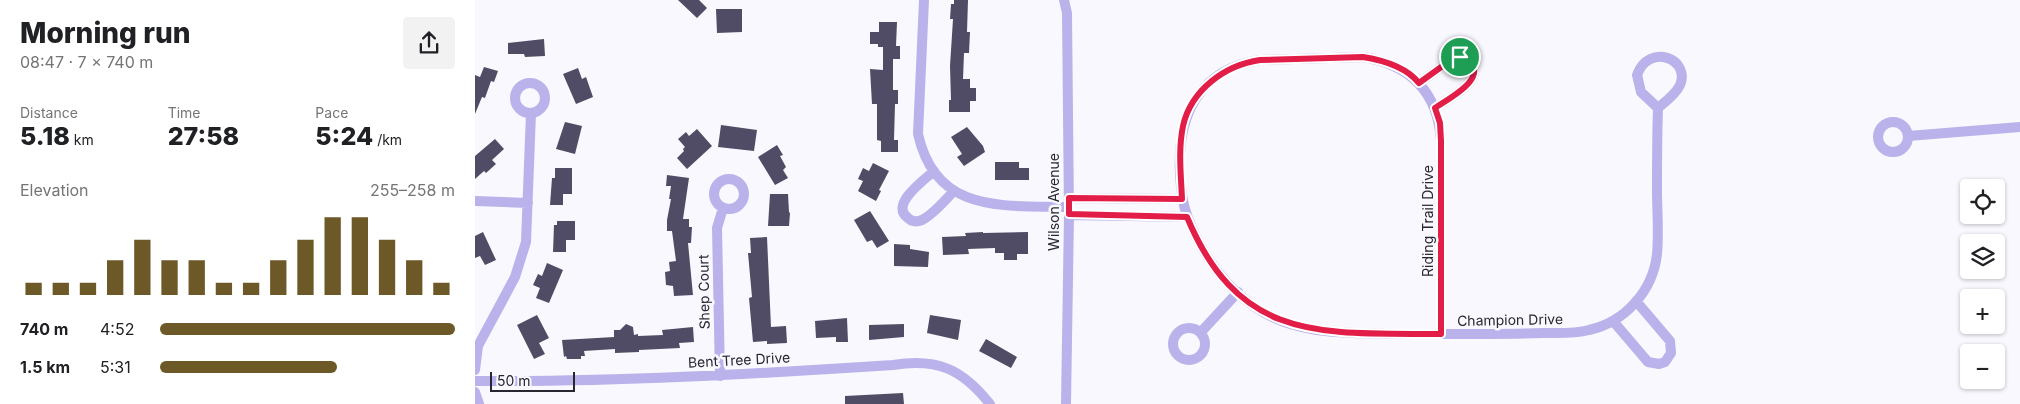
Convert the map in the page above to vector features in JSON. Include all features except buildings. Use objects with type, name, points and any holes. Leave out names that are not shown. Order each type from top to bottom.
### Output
[{"type":"street","points":[[924,0],[919,134],[922,152],[942,182],[971,200],[988,204],[1069,207],[1187,217]]},
{"type":"street","name":"Wilson Avenue","points":[[1064,0],[1067,13],[1069,207],[1066,404]]},
{"type":"street","points":[[1655,56],[1670,58],[1677,65],[1681,76],[1680,85],[1675,92],[1658,108],[1641,92],[1637,75],[1643,62],[1655,56]]},
{"type":"street","name":"Riding Trail Drive","points":[[1182,199],[1180,161],[1183,124],[1200,93],[1213,80],[1228,70],[1244,62],[1260,60],[1363,57],[1378,60],[1406,72],[1425,89],[1440,123],[1441,334]]},
{"type":"street","points":[[1419,83],[1455,57],[1466,58],[1473,66],[1475,72],[1471,82],[1435,108]]},
{"type":"street","name":"Champion Drive","points":[[1182,199],[1187,217],[1215,270],[1252,305],[1300,327],[1339,333],[1575,333],[1601,327],[1613,321],[1637,301],[1644,292],[1657,254],[1658,108]]},
{"type":"street","points":[[475,370],[478,346],[515,277],[526,242],[531,113]]},
{"type":"street","points":[[1908,136],[2020,127]]},
{"type":"street","points":[[934,172],[907,196],[902,209],[906,217],[915,221],[924,219],[954,191]]},
{"type":"street","points":[[1069,207],[1182,199]]},
{"type":"street","points":[[475,201],[527,203]]},
{"type":"street","name":"Shep Court","points":[[720,376],[717,228],[723,208]]},
{"type":"street","points":[[1201,332],[1238,292]]},
{"type":"street","points":[[1613,321],[1648,362],[1659,364],[1665,362],[1671,353],[1671,341],[1637,301]]},
{"type":"street","name":"Bent Tree Drive","points":[[475,381],[541,382],[720,376],[893,365],[910,362],[947,367],[974,385],[989,404]]},
{"type":"street","points":[[475,392],[479,404]]},
{"type":"route","points":[[1363,57],[1378,60],[1406,72],[1419,83],[1452,58],[1460,57],[1470,61],[1475,72],[1474,78],[1435,108],[1440,123],[1441,141],[1441,334],[1339,333],[1300,327],[1252,305],[1225,281],[1205,254],[1187,217],[1069,214],[1069,198],[1182,199],[1180,161],[1183,124],[1200,93],[1213,80],[1244,62],[1363,57]]}]
